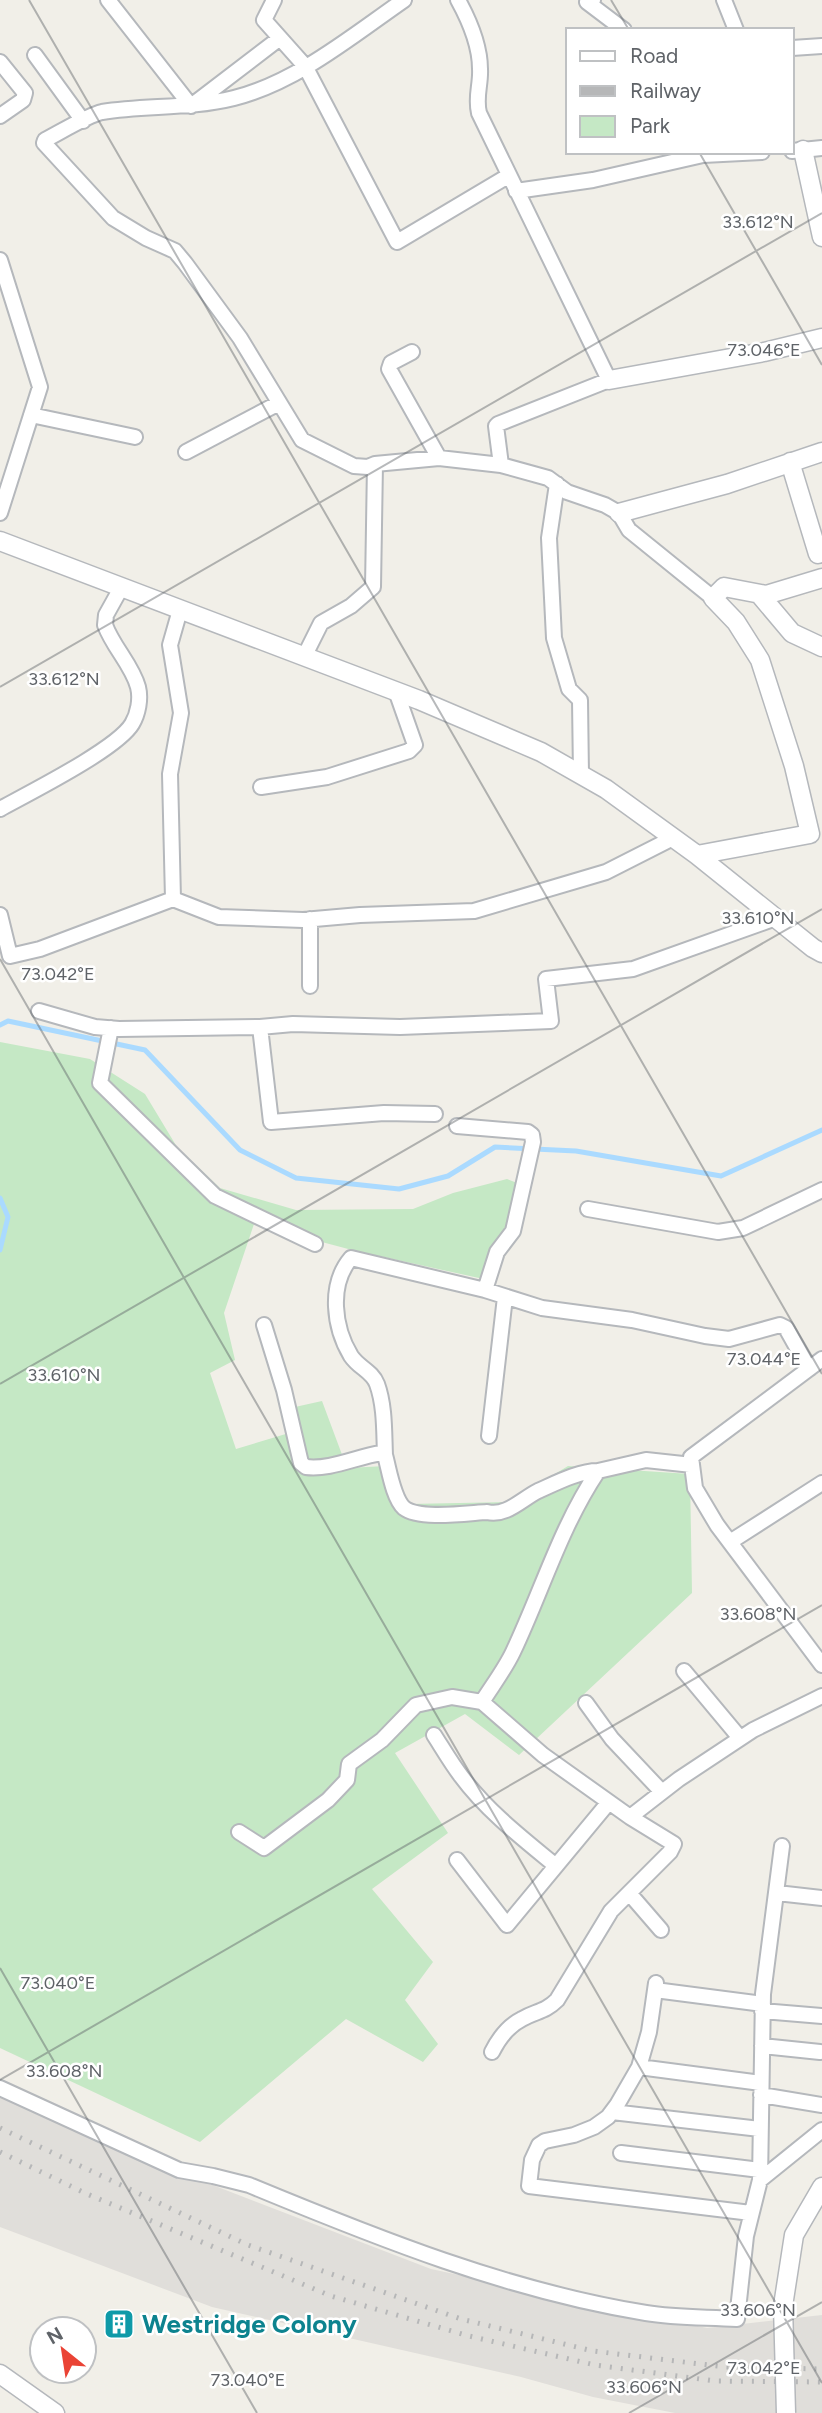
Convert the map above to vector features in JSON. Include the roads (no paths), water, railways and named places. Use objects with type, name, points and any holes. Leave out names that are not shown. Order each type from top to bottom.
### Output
[{"type":"street","points":[[108,0],[191,106]]},
{"type":"street","points":[[274,0],[264,20],[305,66],[397,242],[508,176]]},
{"type":"street","points":[[404,0],[324,55],[270,85],[236,97],[191,106],[99,112],[45,140],[46,146],[113,218],[146,238],[175,251],[240,338],[302,440],[354,466],[368,467],[374,464],[439,458],[501,465],[548,478],[567,492],[605,505],[619,513],[629,530],[713,598],[736,622],[760,660],[794,766],[810,834],[697,855]]},
{"type":"street","points":[[458,0],[473,33],[481,69],[476,100],[478,113],[609,380]]},
{"type":"street","points":[[593,0],[587,2],[621,28]]},
{"type":"street","points":[[723,0],[735,28]]},
{"type":"street","points":[[191,106],[280,38]]},
{"type":"street","points":[[794,48],[822,46]]},
{"type":"street","points":[[35,55],[83,121]]},
{"type":"street","points":[[0,62],[25,93],[23,100],[0,116]]},
{"type":"street","points":[[822,148],[798,151],[822,237]]},
{"type":"street","points":[[516,191],[593,180],[703,155],[723,154]]},
{"type":"street","points":[[0,260],[40,387],[0,513]]},
{"type":"street","points":[[501,465],[496,426],[498,424],[609,380],[764,352],[822,338]]},
{"type":"street","points":[[412,352],[391,363],[389,369],[439,458]]},
{"type":"street","points":[[186,452],[279,403]]},
{"type":"street","points":[[31,415],[135,437]]},
{"type":"street","points":[[619,513],[727,484],[822,452]]},
{"type":"street","points":[[790,462],[818,554]]},
{"type":"street","points":[[304,657],[321,623],[351,606],[373,587],[374,464]]},
{"type":"street","points":[[556,484],[549,538],[554,638],[569,689],[580,701],[581,775]]},
{"type":"street","points":[[0,541],[396,691],[541,751],[606,789],[697,855],[822,953]]},
{"type":"street","points":[[713,598],[724,587],[760,595],[822,578]]},
{"type":"street","points":[[0,809],[83,762],[119,738],[132,725],[139,700],[138,687],[105,625],[106,615],[121,588]]},
{"type":"street","points":[[760,595],[792,633],[822,647]]},
{"type":"street","points":[[173,899],[170,774],[181,713],[170,645],[180,610]]},
{"type":"street","points":[[261,787],[327,777],[409,751],[415,745],[396,691]]},
{"type":"street","points":[[0,915],[5,958],[40,949],[173,899],[219,917],[310,919],[474,912],[606,872],[673,838]]},
{"type":"street","points":[[39,1011],[95,1027],[111,1028],[260,1027],[293,1024],[400,1027],[551,1021],[546,979],[632,969],[776,918]]},
{"type":"street","points":[[310,919],[310,986]]},
{"type":"street","points":[[260,1027],[271,1122],[384,1113],[435,1114]]},
{"type":"street","points":[[111,1028],[100,1083],[215,1196],[315,1244]]},
{"type":"street","points":[[457,1126],[528,1132],[532,1135],[525,1184],[513,1231],[497,1252],[485,1290]]},
{"type":"street","points":[[588,1209],[718,1232],[743,1228],[822,1190]]},
{"type":"street","points":[[692,1465],[646,1460],[582,1474],[537,1492],[495,1514],[428,1514],[407,1510],[402,1506],[393,1486],[385,1455],[377,1384],[370,1373],[351,1356],[336,1320],[339,1284],[348,1261],[351,1258],[362,1260],[485,1290],[542,1308],[632,1320],[705,1336],[729,1339],[780,1325],[786,1328],[809,1368]]},
{"type":"street","points":[[489,1436],[505,1297]]},
{"type":"street","points":[[264,1325],[285,1390],[301,1463],[313,1468],[380,1452],[385,1455]]},
{"type":"street","points":[[822,1359],[691,1457],[695,1488],[730,1542],[822,1665]]},
{"type":"street","points":[[482,1702],[513,1653],[544,1575],[579,1500],[598,1471]]},
{"type":"street","points":[[730,1542],[822,1483]]},
{"type":"street","points":[[684,1671],[740,1738]]},
{"type":"street","points":[[630,1817],[740,1738],[822,1696]]},
{"type":"street","points":[[239,1832],[264,1848],[328,1800],[347,1780],[349,1764],[382,1740],[416,1705],[452,1697],[482,1702],[543,1755],[630,1817],[674,1844],[670,1852],[611,1910],[557,2000],[546,2010],[522,2019],[510,2027],[500,2036],[492,2052]]},
{"type":"street","points":[[586,1703],[612,1739],[662,1792]]},
{"type":"street","points":[[434,1735],[461,1778],[507,1826],[556,1866]]},
{"type":"street","points":[[457,1860],[507,1925],[608,1802]]},
{"type":"street","points":[[0,2088],[179,2171],[249,2185],[488,2276],[562,2297],[649,2314],[737,2319],[746,2236],[760,2175],[762,2007],[782,1846]]},
{"type":"street","points":[[629,1893],[661,1930]]},
{"type":"street","points":[[777,1893],[822,1898]]},
{"type":"street","points":[[751,2213],[530,2186],[532,2160],[539,2145],[545,2141],[575,2135],[594,2127],[612,2112],[639,2067],[649,2032],[656,1986],[822,2017]]},
{"type":"street","points":[[762,2046],[820,2052]]},
{"type":"street","points":[[639,2067],[761,2089],[822,2105]]},
{"type":"street","points":[[612,2112],[760,2129]]},
{"type":"street","points":[[621,2153],[760,2175],[822,2130]]},
{"type":"street","points":[[786,2413],[783,2306],[794,2235],[822,2187]]},
{"type":"street","points":[[0,2374],[55,2413]]},
{"type":"waterway","points":[[0,1025],[8,1021],[145,1050],[240,1150],[296,1178],[399,1189],[448,1176],[495,1147],[576,1151],[721,1176],[822,1130]]},
{"type":"waterway","points":[[0,1198],[8,1217],[0,1250]]},
{"type":"railway","points":[[0,2128],[248,2245],[461,2319],[593,2351],[725,2367],[822,2369]]},
{"type":"railway","points":[[0,2152],[87,2194],[331,2296],[469,2336],[595,2365],[715,2381],[822,2382]]},
{"type":"place","name":"Westridge Colony","points":[[119,2324]]}]
